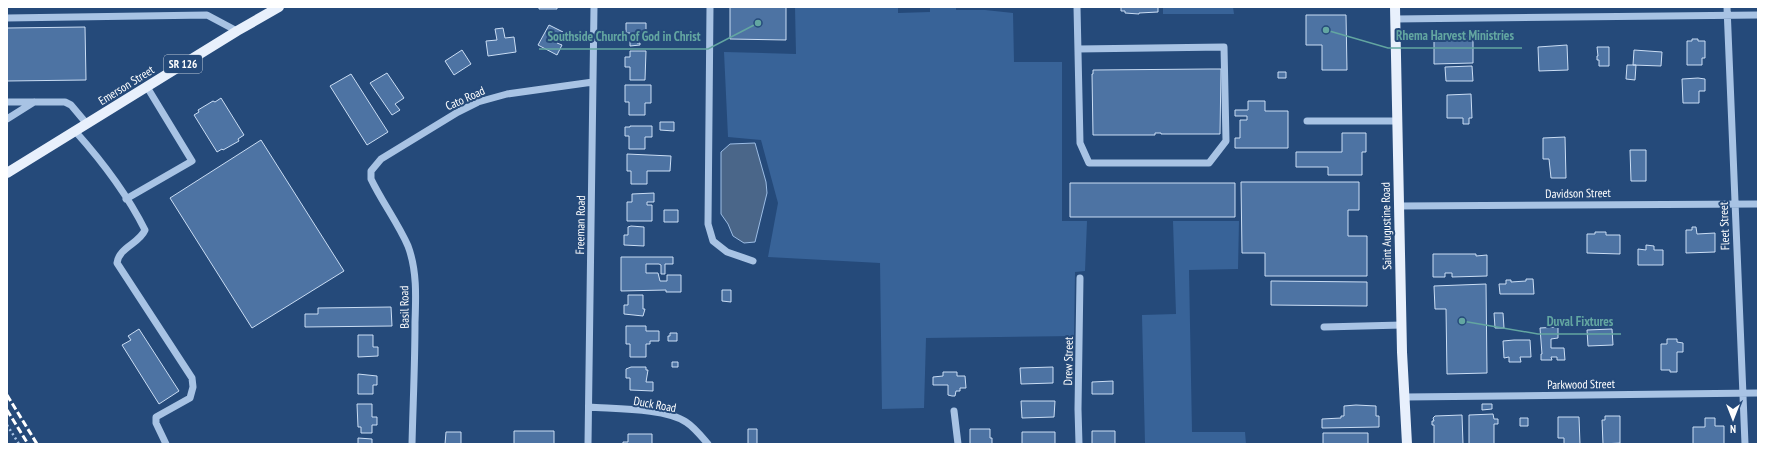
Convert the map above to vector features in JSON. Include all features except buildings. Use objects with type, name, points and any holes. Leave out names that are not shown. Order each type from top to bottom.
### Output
[{"type":"main road","name":"Emerson Street","points":[[7,173],[237,31],[279,7]]},
{"type":"main road","name":"Saint Augustine Road","points":[[1395,7],[1402,325],[1407,444]]},
{"type":"street","name":"Freeman Road","points":[[588,444],[594,7]]},
{"type":"street","points":[[710,7],[708,224],[713,241],[727,252],[753,261]]},
{"type":"street","points":[[1077,7],[1080,143],[1089,163],[1209,163],[1226,141],[1224,47],[1078,49]]},
{"type":"street","name":"Fleet Street","points":[[1726,7],[1745,444]]},
{"type":"street","points":[[7,18],[207,15],[237,31]]},
{"type":"street","points":[[1395,18],[1758,15]]},
{"type":"street","name":"Cato Road","points":[[372,179],[372,171],[381,159],[458,112],[478,102],[507,94],[593,82]]},
{"type":"street","points":[[126,199],[192,161],[147,87]]},
{"type":"street","points":[[7,102],[65,102],[71,105],[87,124]]},
{"type":"street","points":[[7,119],[34,102]]},
{"type":"street","points":[[1307,121],[1397,121]]},
{"type":"street","points":[[75,131],[89,147],[137,213],[146,230],[143,236],[128,246],[118,257],[117,263],[192,378],[193,387],[190,398],[156,417],[156,423],[166,444]]},
{"type":"street","name":"Basil Road","points":[[372,179],[408,247],[414,267],[416,287],[412,444]]},
{"type":"street","name":"Davidson Street","points":[[1399,206],[1758,204]]},
{"type":"street","name":"Drew Street","points":[[1079,444],[1078,409],[1080,278]]},
{"type":"street","points":[[1324,327],[1402,325]]},
{"type":"street","name":"Parkwood Street","points":[[1405,397],[1758,393]]},
{"type":"street","name":"Duck Road","points":[[589,407],[660,413],[687,422],[708,444]]},
{"type":"street","points":[[954,411],[958,444]]},
{"type":"path","points":[[7,425],[19,444]]},
{"type":"shaded area","points":[[795,7],[898,7],[898,13],[930,12],[930,7],[956,7],[956,10],[985,10],[1013,13],[1014,62],[1062,62],[1062,221],[1087,221],[1085,271],[1075,272],[1074,336],[926,338],[924,408],[882,409],[880,263],[768,257],[778,203],[761,140],[728,137],[724,52],[796,54]]},
{"type":"shaded area","points":[[1163,7],[1233,7],[1234,14],[1163,14]]},
{"type":"shaded area","points":[[755,143],[766,182],[767,193],[755,242],[744,243],[733,236],[728,224],[721,214],[721,152],[730,144]]},
{"type":"shaded area","points":[[1173,221],[1239,221],[1238,269],[1189,270],[1192,432],[1245,432],[1246,444],[1145,444],[1142,315],[1176,314]]},
{"type":"railway","points":[[7,395],[37,444]]},
{"type":"railway","points":[[7,410],[28,444]]},
{"type":"place","name":"Southside Church of God in Christ","points":[[758,23]]},
{"type":"place","name":"Rhema Harvest Ministries","points":[[1326,30]]},
{"type":"place","name":"Duval Fixtures","points":[[1462,321]]}]
